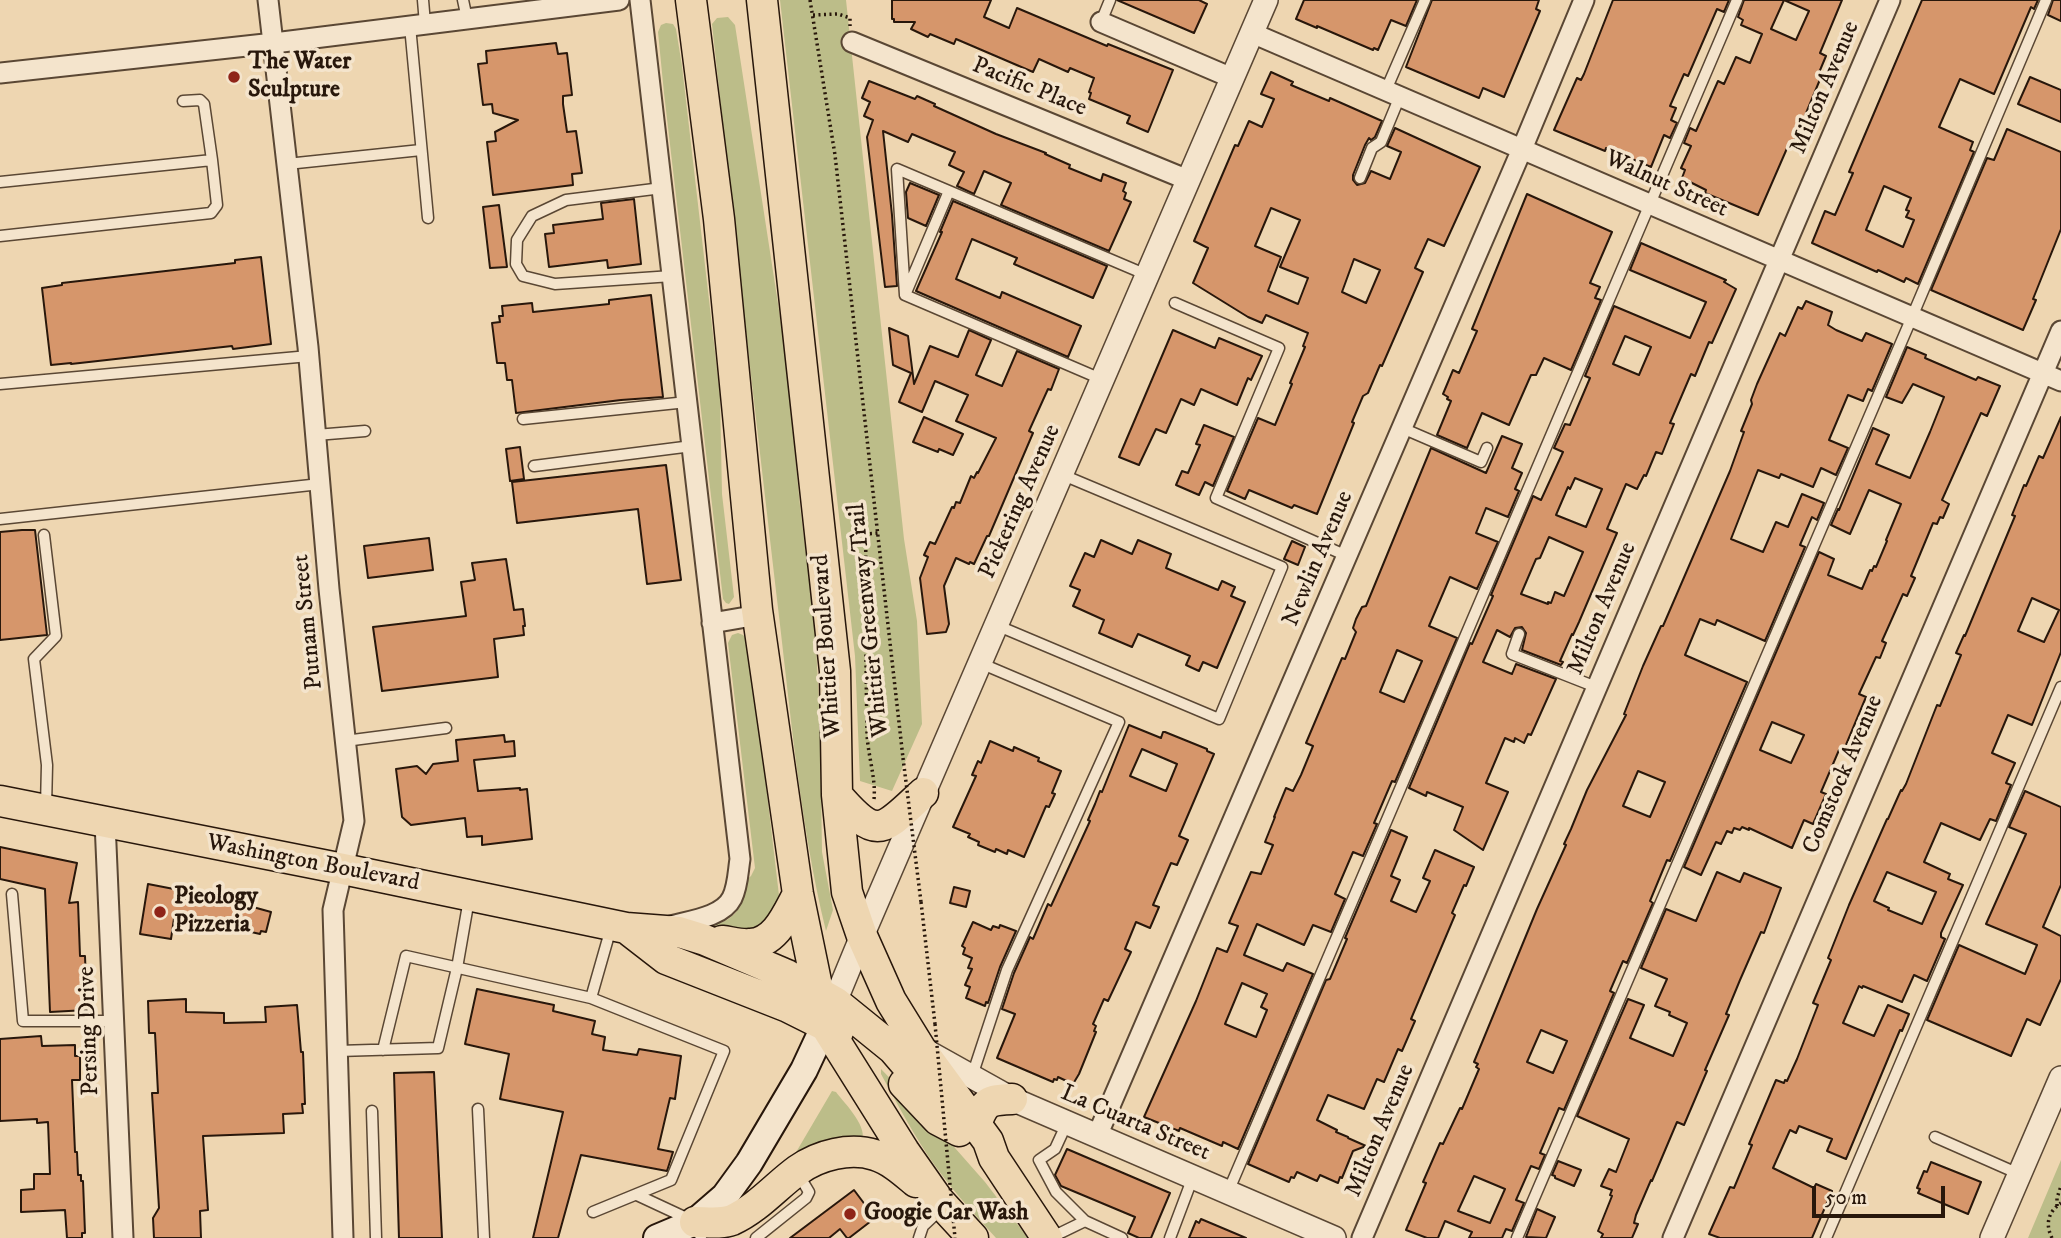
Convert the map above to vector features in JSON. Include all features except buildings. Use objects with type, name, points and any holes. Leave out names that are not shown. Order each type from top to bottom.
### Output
[{"type":"main road","points":[[691,0],[719,219],[758,615],[797,894],[826,1007],[904,1151],[941,1203],[973,1238]]},
{"type":"main road","name":"Whittier Boulevard","points":[[762,0],[835,671],[837,795],[847,892],[862,936],[891,1001],[928,1036],[967,1128],[988,1141],[994,1158],[1048,1238]]},
{"type":"main road","points":[[837,795],[862,822],[880,827],[892,822],[923,793]]},
{"type":"main road","name":"Washington Boulevard","points":[[0,801],[619,926],[679,932],[705,940],[787,975],[826,1007]]},
{"type":"main road","points":[[705,940],[751,944],[770,937],[784,920],[797,894]]},
{"type":"main road","name":"Washington Boulevard","points":[[619,926],[666,959],[788,1007],[826,1007]]},
{"type":"main road","points":[[826,1007],[881,1059],[938,1120],[967,1128],[987,1103],[1012,1099]]},
{"type":"main road","points":[[694,1233],[749,1163],[804,1070],[826,1007]]},
{"type":"main road","points":[[657,1238],[694,1233],[730,1221],[762,1201],[797,1171],[829,1154],[863,1153],[885,1159],[941,1203]]},
{"type":"street","name":"Putnam Street","points":[[268,0],[309,356],[354,821],[333,910],[343,1238]]},
{"type":"street","points":[[0,73],[417,25],[465,10],[619,0]]},
{"type":"street","points":[[640,0],[740,859],[732,898],[723,908],[713,914],[656,931]]},
{"type":"street","name":"Pickering Avenue","points":[[826,1007],[862,936],[1266,0]]},
{"type":"street","name":"Newlin Avenue","points":[[1097,1136],[1584,0]]},
{"type":"street","name":"Milton Avenue","points":[[1362,1238],[1890,0]]},
{"type":"street","points":[[1101,22],[1232,78]]},
{"type":"street","name":"Walnut Street","points":[[1252,33],[2052,377]]},
{"type":"street","name":"Pacific Place","points":[[852,42],[1188,180]]},
{"type":"street","name":"Comstock Avenue","points":[[1673,1238],[2052,377],[2061,331]]},
{"type":"street","points":[[712,623],[758,615]]},
{"type":"street","name":"Persing Drive","points":[[105,822],[124,1238]]},
{"type":"street","name":"La Cuarta Street","points":[[928,1036],[972,1077],[1012,1099],[1334,1238]]},
{"type":"street","points":[[1992,1238],[2061,1078]]},
{"type":"lane","points":[[423,0],[417,25],[422,150],[428,218]]},
{"type":"lane","points":[[1101,22],[1110,0]]},
{"type":"lane","points":[[1360,178],[1372,148],[1381,142],[1393,93],[1425,0]]},
{"type":"lane","points":[[1228,1193],[1737,0]]},
{"type":"lane","points":[[1517,1238],[2046,0]]},
{"type":"lane","points":[[0,236],[211,213],[217,205],[204,104],[200,100],[183,101]]},
{"type":"lane","points":[[288,164],[422,150]]},
{"type":"lane","points":[[0,182],[212,160]]},
{"type":"lane","points":[[905,295],[897,169],[1148,275]]},
{"type":"lane","points":[[662,188],[566,200],[531,216],[517,240],[516,264],[523,276],[555,285],[672,276]]},
{"type":"lane","points":[[905,295],[949,191]]},
{"type":"lane","points":[[905,295],[1103,379]]},
{"type":"lane","points":[[1175,303],[1279,348],[1216,498],[1347,556]]},
{"type":"lane","points":[[0,384],[309,356]]},
{"type":"lane","points":[[523,419],[687,402]]},
{"type":"lane","points":[[1402,428],[1481,462],[1487,448]]},
{"type":"lane","points":[[316,435],[365,431]]},
{"type":"lane","points":[[534,466],[692,446]]},
{"type":"lane","points":[[996,625],[1219,719],[1282,567],[1063,475]]},
{"type":"lane","points":[[0,519],[320,484]]},
{"type":"lane","points":[[44,535],[56,636],[34,659],[47,765],[46,810]]},
{"type":"lane","points":[[1519,634],[1512,653],[1597,687]]},
{"type":"lane","points":[[972,1077],[1007,970],[1119,722],[980,662]]},
{"type":"lane","points":[[1826,1238],[2061,687]]},
{"type":"lane","points":[[345,741],[446,728]]},
{"type":"lane","points":[[12,894],[23,1021],[114,1021]]},
{"type":"lane","points":[[338,1051],[438,1048],[457,968],[470,895]]},
{"type":"lane","points":[[591,998],[619,926]]},
{"type":"lane","points":[[383,1050],[405,956],[591,998],[724,1051],[671,1180],[593,1212]]},
{"type":"lane","points":[[478,1109],[484,1238]]},
{"type":"lane","points":[[372,1111],[376,1238]]},
{"type":"lane","points":[[1067,1123],[1055,1149],[1039,1160],[1056,1192],[1084,1221],[1122,1238]]},
{"type":"lane","points":[[1935,1137],[2020,1174]]},
{"type":"lane","points":[[756,1238],[806,1198],[809,1192],[797,1171]]},
{"type":"lane","points":[[1170,1238],[1193,1177]]},
{"type":"lane","points":[[637,1195],[694,1233]]},
{"type":"lane","points":[[919,1238],[923,1226],[941,1203]]},
{"type":"lane","points":[[1048,1238],[1084,1221]]},
{"type":"path","name":"Whittier Greenway Trail","points":[[810,0],[835,155],[921,902],[928,1036],[956,1238]]},
{"type":"path","points":[[813,15],[838,13],[850,18],[852,42]]},
{"type":"path","points":[[874,800],[875,789],[868,749],[865,596],[866,534],[878,533]]},
{"type":"path","points":[[2049,1237],[2048,1219],[2059,1204],[2057,1198],[2061,1186]]},
{"type":"green space","points":[[780,0],[846,0],[904,539],[917,621],[922,724],[892,791],[860,781],[855,656]]},
{"type":"green space","points":[[728,17],[735,25],[785,349],[815,627],[822,852],[833,910],[826,931],[796,762],[712,24],[717,18]]},
{"type":"green space","points":[[673,24],[676,29],[682,66],[720,395],[722,494],[734,597],[729,604],[723,599],[664,93],[658,32],[661,25]]},
{"type":"green space","points":[[738,633],[749,640],[780,904],[762,929],[729,934],[707,926],[725,921],[736,912],[743,899],[745,881],[755,868],[728,643],[732,635]]},
{"type":"green space","points":[[881,1069],[985,1182],[1028,1238],[996,1238],[965,1203],[921,1145],[881,1074]]},
{"type":"green space","points":[[832,1091],[836,1092],[859,1123],[863,1137],[861,1143],[795,1154]]},
{"type":"green space","points":[[2061,1160],[2061,1238],[2028,1238]]},
{"type":"place","name":"The Water Sculpture","points":[[234,77]]},
{"type":"place","name":"Pieology Pizzeria","points":[[160,912]]},
{"type":"place","name":"Googie Car Wash","points":[[850,1214]]}]
